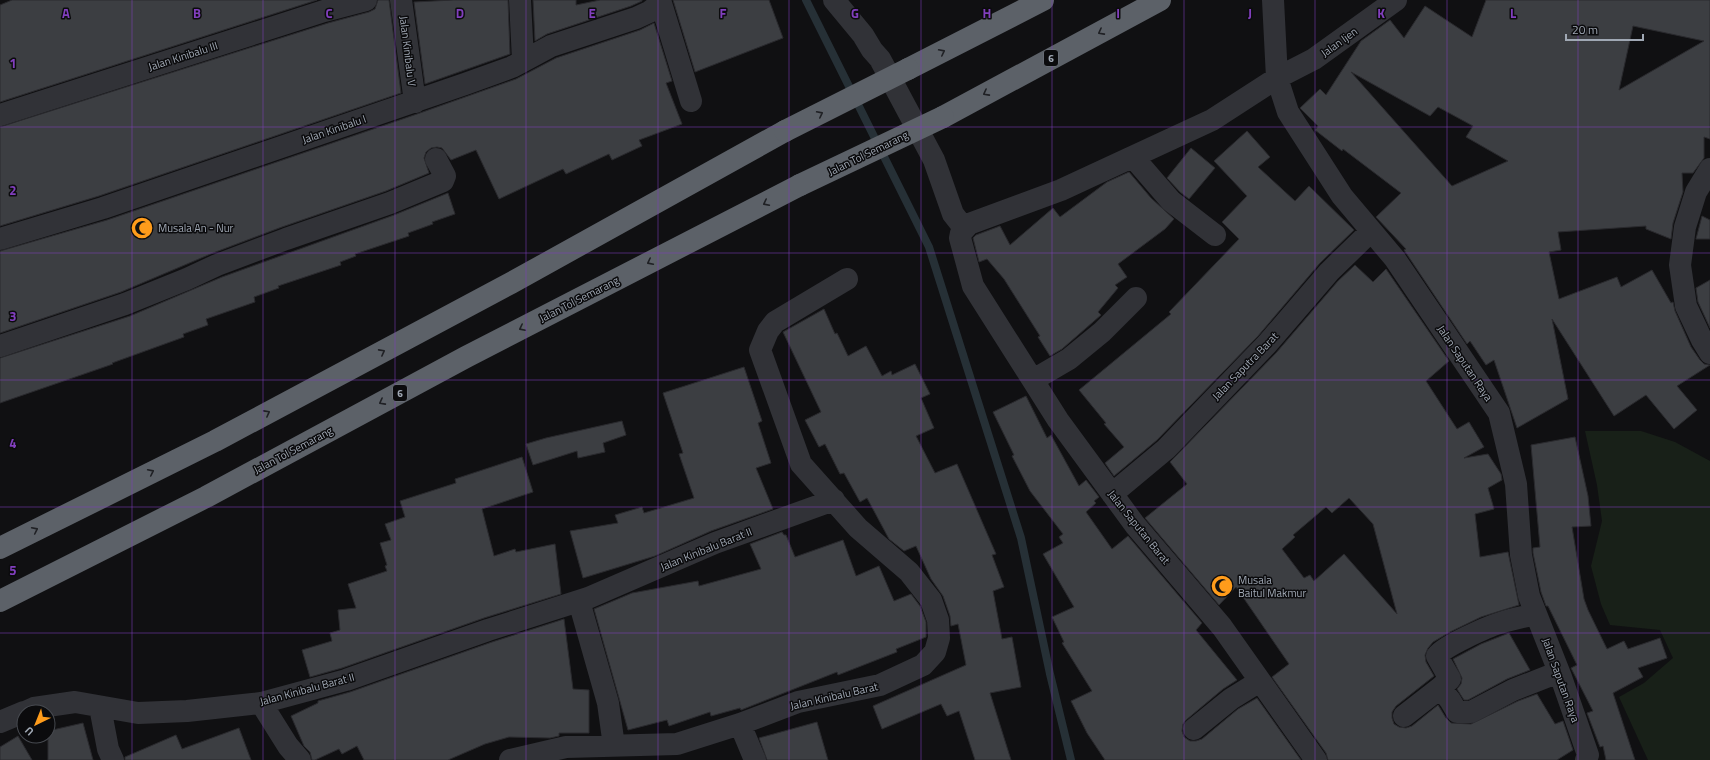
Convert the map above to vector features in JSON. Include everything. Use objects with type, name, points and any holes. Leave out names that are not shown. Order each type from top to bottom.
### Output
[{"type":"highway","points":[[0,548],[214,441],[512,283],[786,131],[1043,0]]},
{"type":"highway","name":"Jalan Tol Semarang","points":[[0,600],[206,497],[466,357],[800,185],[943,117],[1160,0]]},
{"type":"street","name":"Jalan Kinibalu III","points":[[0,115],[302,18],[366,0]]},
{"type":"street","name":"Jalan Kinibalu V","points":[[402,0],[415,102]]},
{"type":"street","points":[[520,0],[523,60]]},
{"type":"street","points":[[834,0],[863,35],[880,60],[934,160],[953,214],[964,228]]},
{"type":"street","name":"Jalan Saputan Raya","points":[[1273,0],[1277,78],[1288,112],[1342,196],[1395,259],[1499,413],[1516,484],[1521,555],[1530,596],[1588,755],[1586,760]]},
{"type":"street","name":"Jalan Ijen","points":[[964,228],[969,224],[1061,190],[1212,120],[1277,78],[1314,60],[1396,0]]},
{"type":"street","name":"Jalan Kinibalu I","points":[[0,238],[103,208],[466,84],[512,67],[551,46],[636,18],[648,12],[661,2]]},
{"type":"street","points":[[661,2],[691,101]]},
{"type":"street","points":[[1133,157],[1171,201],[1215,235]]},
{"type":"street","points":[[0,346],[125,304],[218,265],[286,239],[390,203],[443,181],[444,176],[436,159]]},
{"type":"street","points":[[1710,169],[1696,192],[1685,227],[1680,265],[1686,306],[1702,340],[1710,353]]},
{"type":"street","name":"Jalan Saputan Barat","points":[[964,228],[960,238],[973,286],[1058,420],[1135,525],[1222,627],[1316,760]]},
{"type":"street","name":"Jalan Saputra Barat","points":[[1112,494],[1166,449],[1267,344],[1329,272],[1371,231]]},
{"type":"street","name":"Jalan Kinibalu Barat","points":[[510,760],[566,747],[677,744],[740,724],[798,702],[880,685],[923,665],[935,652],[939,638],[938,620],[932,600],[909,572],[858,528],[801,464],[760,350],[768,331],[775,322],[847,279]]},
{"type":"street","points":[[1033,380],[1075,354],[1123,314],[1136,298]]},
{"type":"street","name":"Jalan Kinibalu Barat II","points":[[56,705],[75,702],[138,714],[261,703],[346,680],[467,637],[579,601],[715,543],[834,500]]},
{"type":"street","points":[[579,601],[608,703],[614,746]]},
{"type":"street","points":[[1404,716],[1450,679],[1437,656],[1438,654],[1494,624],[1536,614]]},
{"type":"street","points":[[1440,688],[1457,712],[1471,712],[1513,690],[1559,672]]},
{"type":"street","points":[[1194,728],[1231,699],[1260,681]]},
{"type":"street","points":[[261,703],[288,746],[300,760]]},
{"type":"street","points":[[100,707],[108,749],[113,760]]},
{"type":"street","name":"Jalan Kinibalu Barat II","points":[[0,722],[16,715]]},
{"type":"street","points":[[740,724],[754,760]]},
{"type":"shaded area","points":[[1585,431],[1641,431],[1675,442],[1710,461],[1710,760],[1648,760],[1619,697],[1644,683],[1673,658],[1660,630],[1610,625],[1601,604],[1591,566],[1602,521],[1597,485]]},
{"type":"building","points":[[12,0],[317,0],[0,102],[0,5]]},
{"type":"building","points":[[378,0],[389,0],[401,93],[99,196],[0,226],[0,127],[328,23],[369,12],[375,9]]},
{"type":"building","points":[[508,0],[510,54],[425,84],[414,2]]},
{"type":"building","points":[[533,0],[576,0],[576,5],[600,0],[642,1],[547,34],[535,41]]},
{"type":"building","points":[[673,0],[769,0],[783,38],[695,72]]},
{"type":"building","points":[[1486,0],[1710,0],[1710,139],[1704,137],[1704,158],[1693,173],[1682,173],[1683,192],[1673,223],[1671,239],[1646,229],[1646,226],[1558,232],[1561,250],[1549,252],[1559,299],[1617,277],[1621,287],[1652,270],[1671,303],[1673,302],[1675,311],[1691,347],[1704,364],[1710,365],[1677,386],[1697,410],[1674,429],[1646,395],[1614,416],[1552,319],[1568,399],[1517,428],[1494,360],[1486,365],[1470,341],[1467,344],[1404,250],[1406,249],[1376,217],[1401,193],[1343,149],[1342,151],[1315,130],[1318,126],[1300,108],[1320,89],[1326,95],[1361,41],[1390,20],[1404,38],[1425,6],[1472,37]],"holes":[[[1633,26],[1704,41],[1619,90]],[[1351,72],[1430,116],[1438,107],[1473,126],[1466,137],[1508,161],[1452,186]]]},
{"type":"building","points":[[654,23],[672,81],[666,83],[682,124],[639,140],[642,146],[612,160],[609,154],[566,174],[563,169],[499,199],[476,150],[451,160],[442,148],[431,148],[426,152],[424,158],[429,173],[386,191],[213,253],[121,292],[0,333],[0,251],[107,220],[417,114],[516,79],[556,58],[640,30]]},
{"type":"building","points":[[1247,131],[1270,157],[1258,167],[1295,201],[1309,186],[1354,230],[1320,263],[1258,336],[1157,440],[1114,476],[1105,463],[1124,447],[1104,424],[1106,423],[1079,390],[1171,314],[1169,312],[1239,239],[1222,222],[1247,196],[1214,161]]},
{"type":"building","points":[[1191,148],[1215,168],[1189,199],[1167,178]]},
{"type":"building","points":[[1129,172],[1151,198],[1174,219],[1165,229],[1118,264],[1127,277],[1115,285],[1118,288],[1098,312],[1101,315],[1062,349],[1050,356],[1038,337],[1040,336],[1004,279],[987,259],[979,262],[973,238],[976,235],[1000,226],[1010,245],[1053,208],[1060,217],[1107,182]]},
{"type":"building","points":[[448,193],[455,214],[432,222],[433,224],[408,233],[409,236],[355,254],[356,256],[340,262],[341,265],[278,286],[279,288],[254,297],[255,302],[206,319],[208,325],[183,334],[184,337],[112,363],[113,364],[0,403],[0,358],[130,316],[222,277],[394,215]]},
{"type":"building","points":[[1702,216],[1710,220],[1710,239],[1696,239]]},
{"type":"building","points":[[1355,265],[1373,282],[1386,269],[1449,361],[1426,381],[1457,429],[1469,422],[1484,447],[1464,458],[1488,454],[1501,474],[1502,480],[1488,488],[1494,509],[1475,514],[1480,557],[1508,552],[1519,605],[1481,617],[1433,642],[1425,655],[1426,662],[1434,676],[1396,706],[1392,712],[1394,724],[1399,727],[1406,728],[1412,726],[1438,705],[1451,723],[1471,724],[1518,701],[1537,694],[1555,724],[1563,721],[1573,750],[1557,760],[1328,760],[1326,753],[1272,677],[1289,664],[1236,587],[1219,605],[1145,518],[1187,484],[1170,462],[1276,353],[1338,281]],"holes":[[[1349,498],[1373,524],[1397,614],[1344,554],[1314,581],[1310,575],[1304,578],[1282,549],[1295,537],[1293,535],[1326,507],[1332,513]]]},
{"type":"building","points":[[1710,280],[1710,328],[1698,302],[1696,288]]},
{"type":"building","points":[[824,309],[835,334],[837,333],[848,356],[866,346],[882,376],[891,371],[892,375],[915,364],[930,394],[921,398],[934,428],[916,436],[935,473],[957,464],[996,554],[992,555],[1004,587],[993,591],[1002,639],[1012,637],[1021,687],[990,693],[1011,760],[975,760],[959,711],[947,716],[941,704],[882,729],[873,706],[966,665],[958,624],[951,626],[950,616],[943,596],[931,579],[916,546],[904,551],[889,539],[867,498],[860,502],[844,473],[840,474],[825,444],[819,447],[805,420],[821,412],[783,332]]},
{"type":"building","points":[[744,367],[762,421],[758,423],[771,463],[756,468],[773,509],[711,531],[655,556],[583,578],[570,531],[618,523],[615,515],[642,507],[644,513],[694,498],[679,454],[683,453],[663,393]]},
{"type":"building","points":[[1026,396],[1047,438],[1051,435],[1079,486],[1086,480],[1099,497],[1094,501],[1096,503],[1086,512],[1112,549],[1128,536],[1202,623],[1196,630],[1237,680],[1223,689],[1186,720],[1183,724],[1182,731],[1184,737],[1190,741],[1202,739],[1238,709],[1257,698],[1301,760],[1105,760],[1087,733],[1071,701],[1092,691],[1062,643],[1064,642],[1052,617],[1074,607],[1043,554],[1063,543],[1059,537],[1063,534],[1030,491],[1012,456],[1014,455],[993,412]]},
{"type":"building","points":[[622,421],[626,435],[603,443],[605,452],[578,458],[577,451],[533,465],[526,444]]},
{"type":"building","points":[[1575,437],[1588,496],[1591,526],[1572,527],[1584,599],[1588,610],[1607,649],[1624,641],[1628,649],[1660,638],[1667,658],[1638,668],[1643,677],[1613,693],[1635,760],[1606,760],[1603,746],[1600,747],[1587,713],[1593,711],[1571,668],[1577,665],[1548,606],[1546,606],[1541,592],[1533,553],[1533,548],[1540,547],[1531,445]]},
{"type":"building","points":[[522,457],[533,492],[482,509],[494,556],[515,549],[516,552],[555,544],[561,594],[484,618],[342,668],[310,677],[302,650],[332,641],[330,633],[340,630],[338,610],[356,608],[348,584],[387,571],[385,566],[387,565],[380,543],[391,540],[385,524],[405,517],[400,501],[456,483],[455,479]]},
{"type":"building","points":[[782,532],[786,535],[795,557],[843,540],[856,576],[879,566],[894,601],[911,594],[920,606],[926,622],[926,637],[896,649],[897,652],[838,675],[837,672],[741,710],[740,708],[711,716],[710,712],[669,726],[667,720],[628,730],[594,609],[632,593],[698,581],[699,586],[761,569],[750,544]]},
{"type":"building","points":[[564,619],[573,689],[589,690],[589,733],[559,733],[559,736],[550,738],[509,737],[485,744],[448,760],[364,760],[357,746],[342,754],[339,749],[312,760],[310,752],[304,746],[291,716],[318,703],[318,701],[350,692],[492,642]]},
{"type":"building","points":[[1509,633],[1530,670],[1507,679],[1468,700],[1464,700],[1457,689],[1461,684],[1462,678],[1453,659],[1481,644]]},
{"type":"building","points":[[817,722],[828,760],[767,760],[759,738]]},
{"type":"building","points":[[83,723],[93,760],[48,760],[48,744],[56,744],[56,729]]},
{"type":"building","points":[[239,728],[251,760],[125,760],[125,757],[176,735],[182,749]]},
{"type":"building","points":[[16,737],[16,744],[23,744],[32,760],[0,760],[0,747]]},
{"type":"waterway","points":[[806,0],[929,247],[1021,538],[1050,674],[1071,760]]},
{"type":"place","name":"Musala An - Nur","points":[[142,228]]},
{"type":"place","name":"Musala Baitul Makmur","points":[[1222,586]]}]
